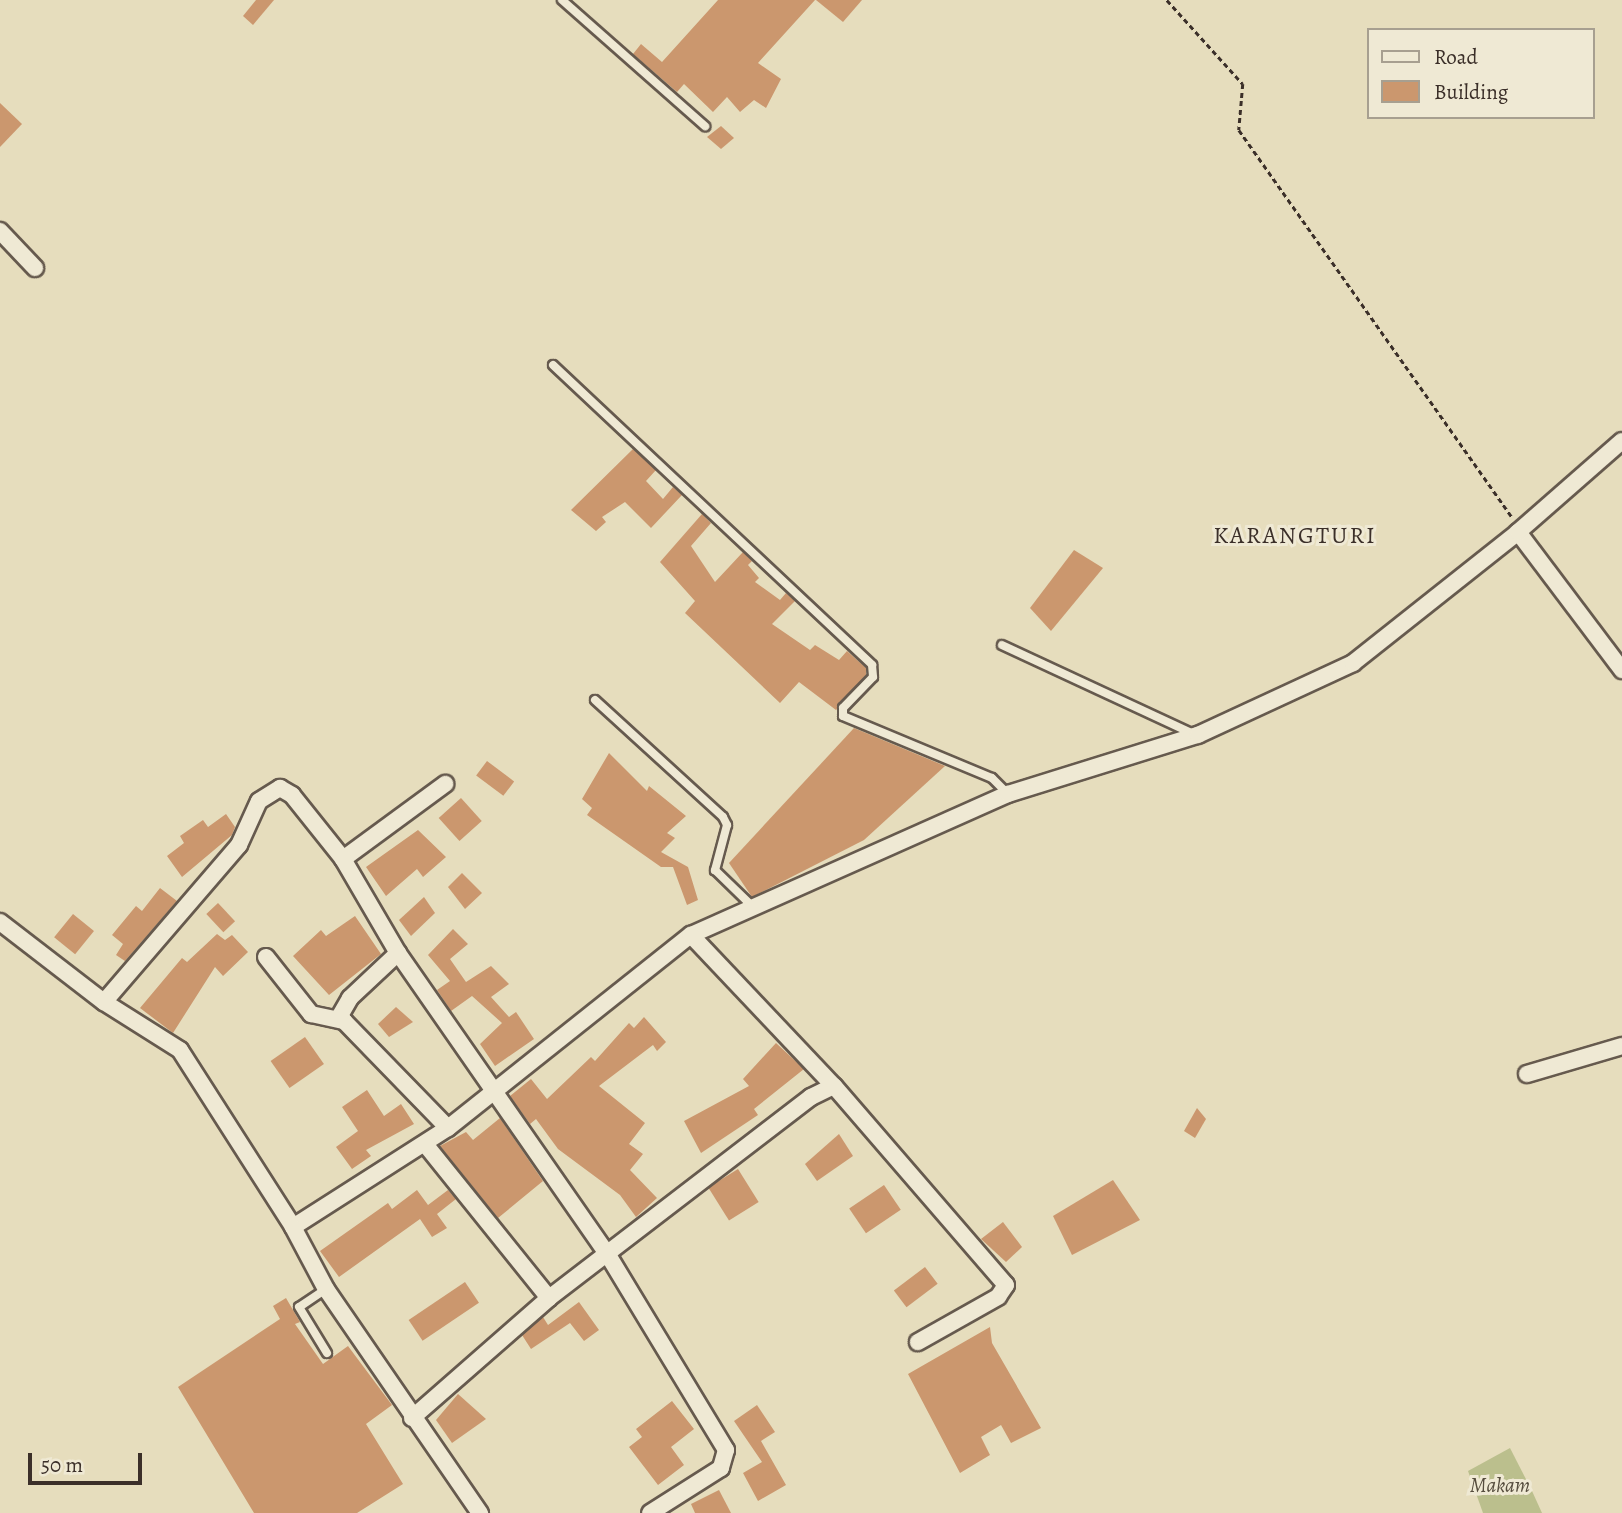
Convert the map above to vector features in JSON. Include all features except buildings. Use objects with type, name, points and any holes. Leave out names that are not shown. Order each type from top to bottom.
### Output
[{"type":"street","points":[[0,231],[35,268]]},
{"type":"street","points":[[293,1227],[447,1128],[691,935],[750,904],[1008,793],[1198,736],[1353,663],[1520,531],[1622,441]]},
{"type":"street","points":[[1520,531],[1622,670]]},
{"type":"street","points":[[342,859],[446,784]]},
{"type":"street","points":[[104,1002],[232,855],[259,801],[272,791],[292,795],[342,859],[398,953],[608,1255],[726,1450],[721,1468],[650,1513]]},
{"type":"street","points":[[0,922],[104,1002],[180,1049],[293,1227],[326,1289],[412,1418],[480,1513]]},
{"type":"street","points":[[691,935],[834,1086],[1006,1285],[998,1297],[918,1342]]},
{"type":"street","points":[[338,1019],[350,998],[398,953]]},
{"type":"street","points":[[266,957],[311,1014],[338,1019],[447,1128]]},
{"type":"street","points":[[1527,1074],[1622,1046]]},
{"type":"street","points":[[412,1418],[549,1298],[811,1097],[834,1086]]},
{"type":"street","points":[[425,1144],[549,1298]]},
{"type":"lane","points":[[562,0],[705,126]]},
{"type":"lane","points":[[553,365],[872,665],[873,677],[843,708],[843,716],[992,778],[1008,793]]},
{"type":"lane","points":[[1002,645],[1198,736]]},
{"type":"lane","points":[[595,700],[723,817],[727,825],[715,870],[750,904]]},
{"type":"lane","points":[[326,1289],[299,1307],[327,1353]]},
{"type":"path","points":[[1167,0],[1243,84],[1239,130],[1520,531]]},
{"type":"green space","name":"Makam","points":[[1510,1448],[1542,1513],[1483,1513],[1468,1471]]},
{"type":"district","name":"KARANGTURI","points":[[1295,536]]}]
